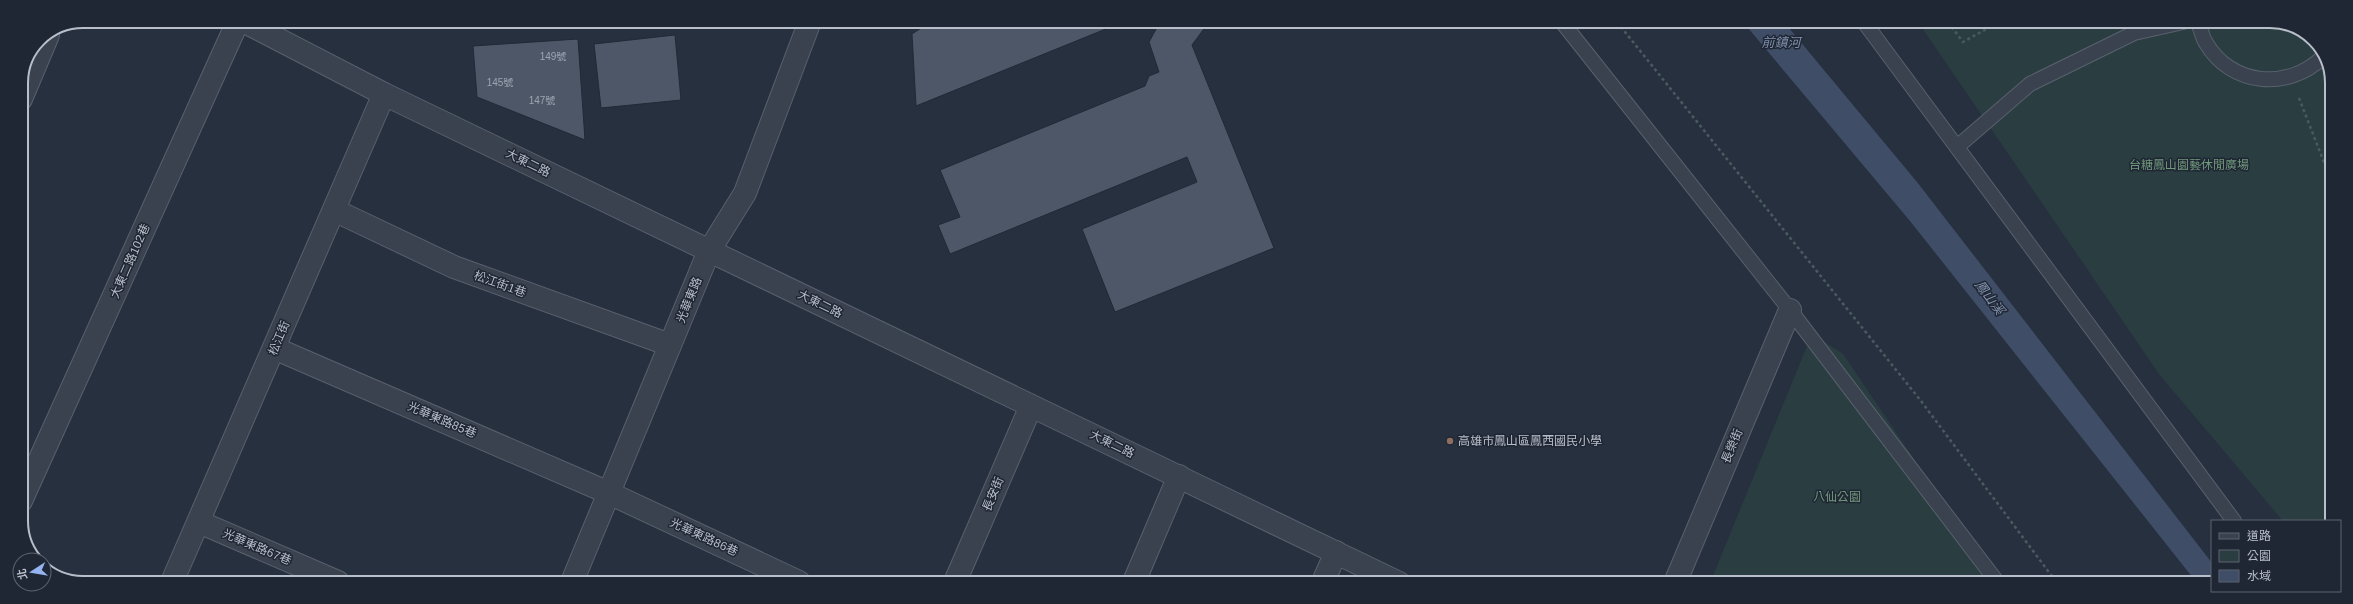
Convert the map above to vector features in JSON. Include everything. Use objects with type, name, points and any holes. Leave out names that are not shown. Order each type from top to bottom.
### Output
[{"type":"street","name":"大東二路102巷","points":[[28,488],[235,28]]},
{"type":"street","name":"大東二路","points":[[257,28],[384,94],[1386,576]]},
{"type":"street","name":"光華東路","points":[[574,576],[709,251],[745,194],[807,28]]},
{"type":"street","points":[[29,74],[33,61],[40,48]]},
{"type":"street","name":"松江街","points":[[175,576],[384,94]]},
{"type":"street","name":"松江街1巷","points":[[334,210],[454,267],[670,345]]},
{"type":"street","name":"長榮街","points":[[1678,576],[1790,310]]},
{"type":"street","name":"光華東路85巷","points":[[274,348],[609,493]]},
{"type":"street","name":"長安街","points":[[958,576],[1031,406]]},
{"type":"street","points":[[1137,576],[1179,476]]},
{"type":"street","name":"光華東路86巷","points":[[609,493],[786,576]]},
{"type":"street","name":"光華東路67巷","points":[[199,522],[324,576]]},
{"type":"street","points":[[1326,576],[1336,552]]},
{"type":"lane","points":[[1567,28],[1790,310],[1993,576]]},
{"type":"lane","points":[[1869,28],[2233,520]]},
{"type":"lane","points":[[1957,147],[2030,84],[2134,32],[2154,28]]},
{"type":"lane","points":[[2200,28],[2206,42],[2221,62],[2242,75],[2266,80],[2291,77],[2313,66],[2320,60]]},
{"type":"path","points":[[1622,28],[1921,401],[2052,576]]},
{"type":"path","points":[[1952,28],[1963,42],[1988,28]]},
{"type":"path","points":[[2291,77],[2325,165]]},
{"type":"green space","name":"台糖鳳山園藝休閒廣場","points":[[1922,28],[2270,28],[2281,29],[2298,35],[2316,52],[2321,62],[2325,79],[2325,520],[2282,520],[2159,374]]},
{"type":"green space","name":"八仙公園","points":[[1812,334],[1843,354],[1993,576],[1713,576]]},
{"type":"water","name":"前鎮河","points":[[1748,28],[1789,28],[1917,182],[2211,562],[2211,576],[2191,576],[1910,221]]},
{"type":"building","points":[[921,28],[1108,28],[916,106],[912,34]]},
{"type":"building","points":[[1157,28],[1205,28],[1192,45],[1274,248],[1115,312],[1082,229],[1197,182],[1187,157],[950,254],[938,225],[960,217],[940,170],[1145,86],[1149,76],[1159,72],[1149,42]]},
{"type":"building","points":[[675,35],[681,100],[601,108],[594,44]]},
{"type":"building","points":[[578,39],[585,140],[477,97],[473,46]]},
{"type":"place","name":"高雄市鳳山區鳳西國民小學","points":[[1450,441]]},
{"type":"water label","name":"鳳山溪","points":[[1990,297]]}]
